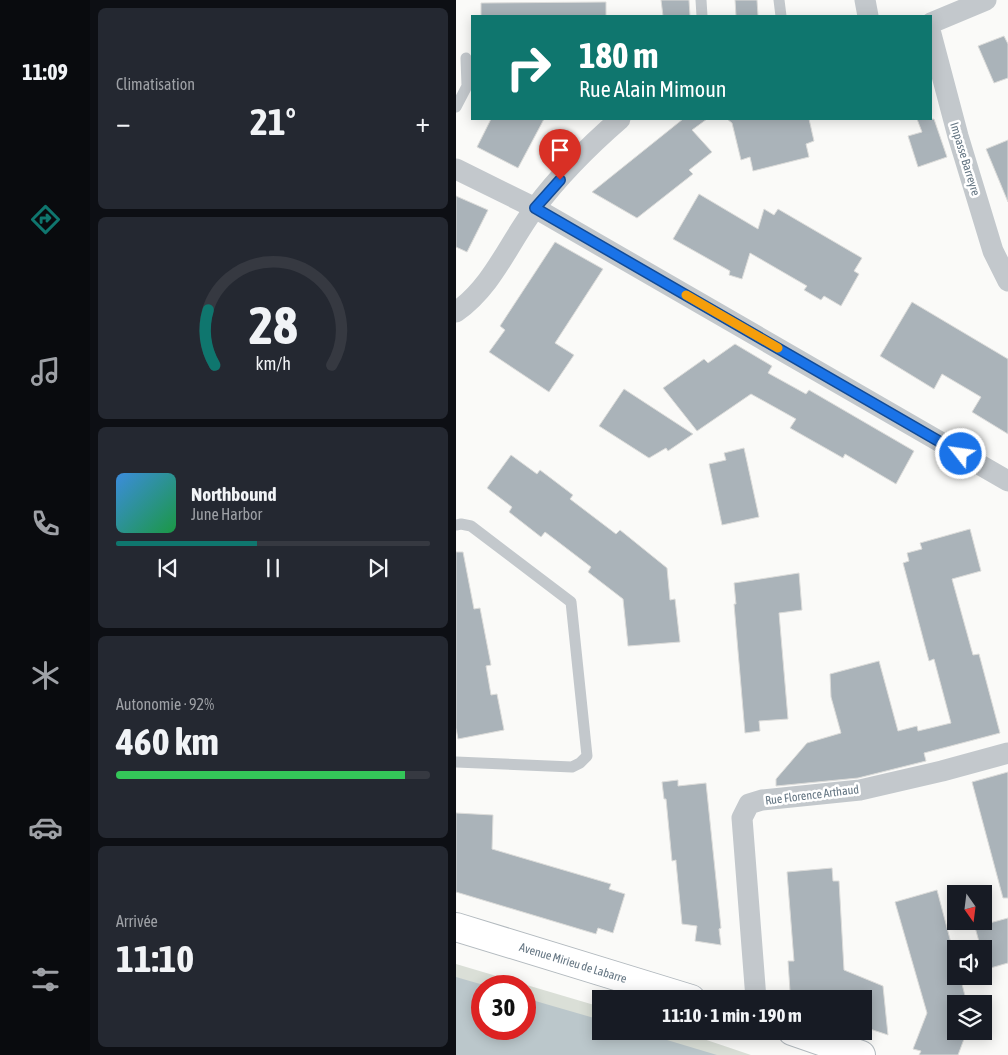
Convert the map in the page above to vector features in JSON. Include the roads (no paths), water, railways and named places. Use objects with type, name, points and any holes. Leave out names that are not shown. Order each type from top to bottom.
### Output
[{"type":"street","points":[[866,0],[868,15]]},
{"type":"street","points":[[932,23],[986,0]]},
{"type":"street","name":"Impasse Barreyre","points":[[932,38],[958,136],[993,251],[1008,281]]},
{"type":"street","points":[[456,312],[486,285],[535,208],[590,145],[619,120]]},
{"type":"street","points":[[456,170],[535,208],[1008,481]]},
{"type":"street","name":"Rue Florence Arthaud","points":[[755,990],[742,818],[749,804],[762,800],[860,790],[1008,753]]},
{"type":"street","name":"Avenue Mirieu de Labarre","points":[[456,928],[661,990]]},
{"type":"street","points":[[818,1040],[861,1055]]},
{"type":"lane","points":[[700,0],[702,15]]},
{"type":"lane","points":[[779,0],[781,15]]},
{"type":"lane","points":[[456,108],[467,86],[466,58]]},
{"type":"lane","points":[[456,524],[471,526],[571,602],[586,756],[580,763],[572,767],[456,762]]}]
